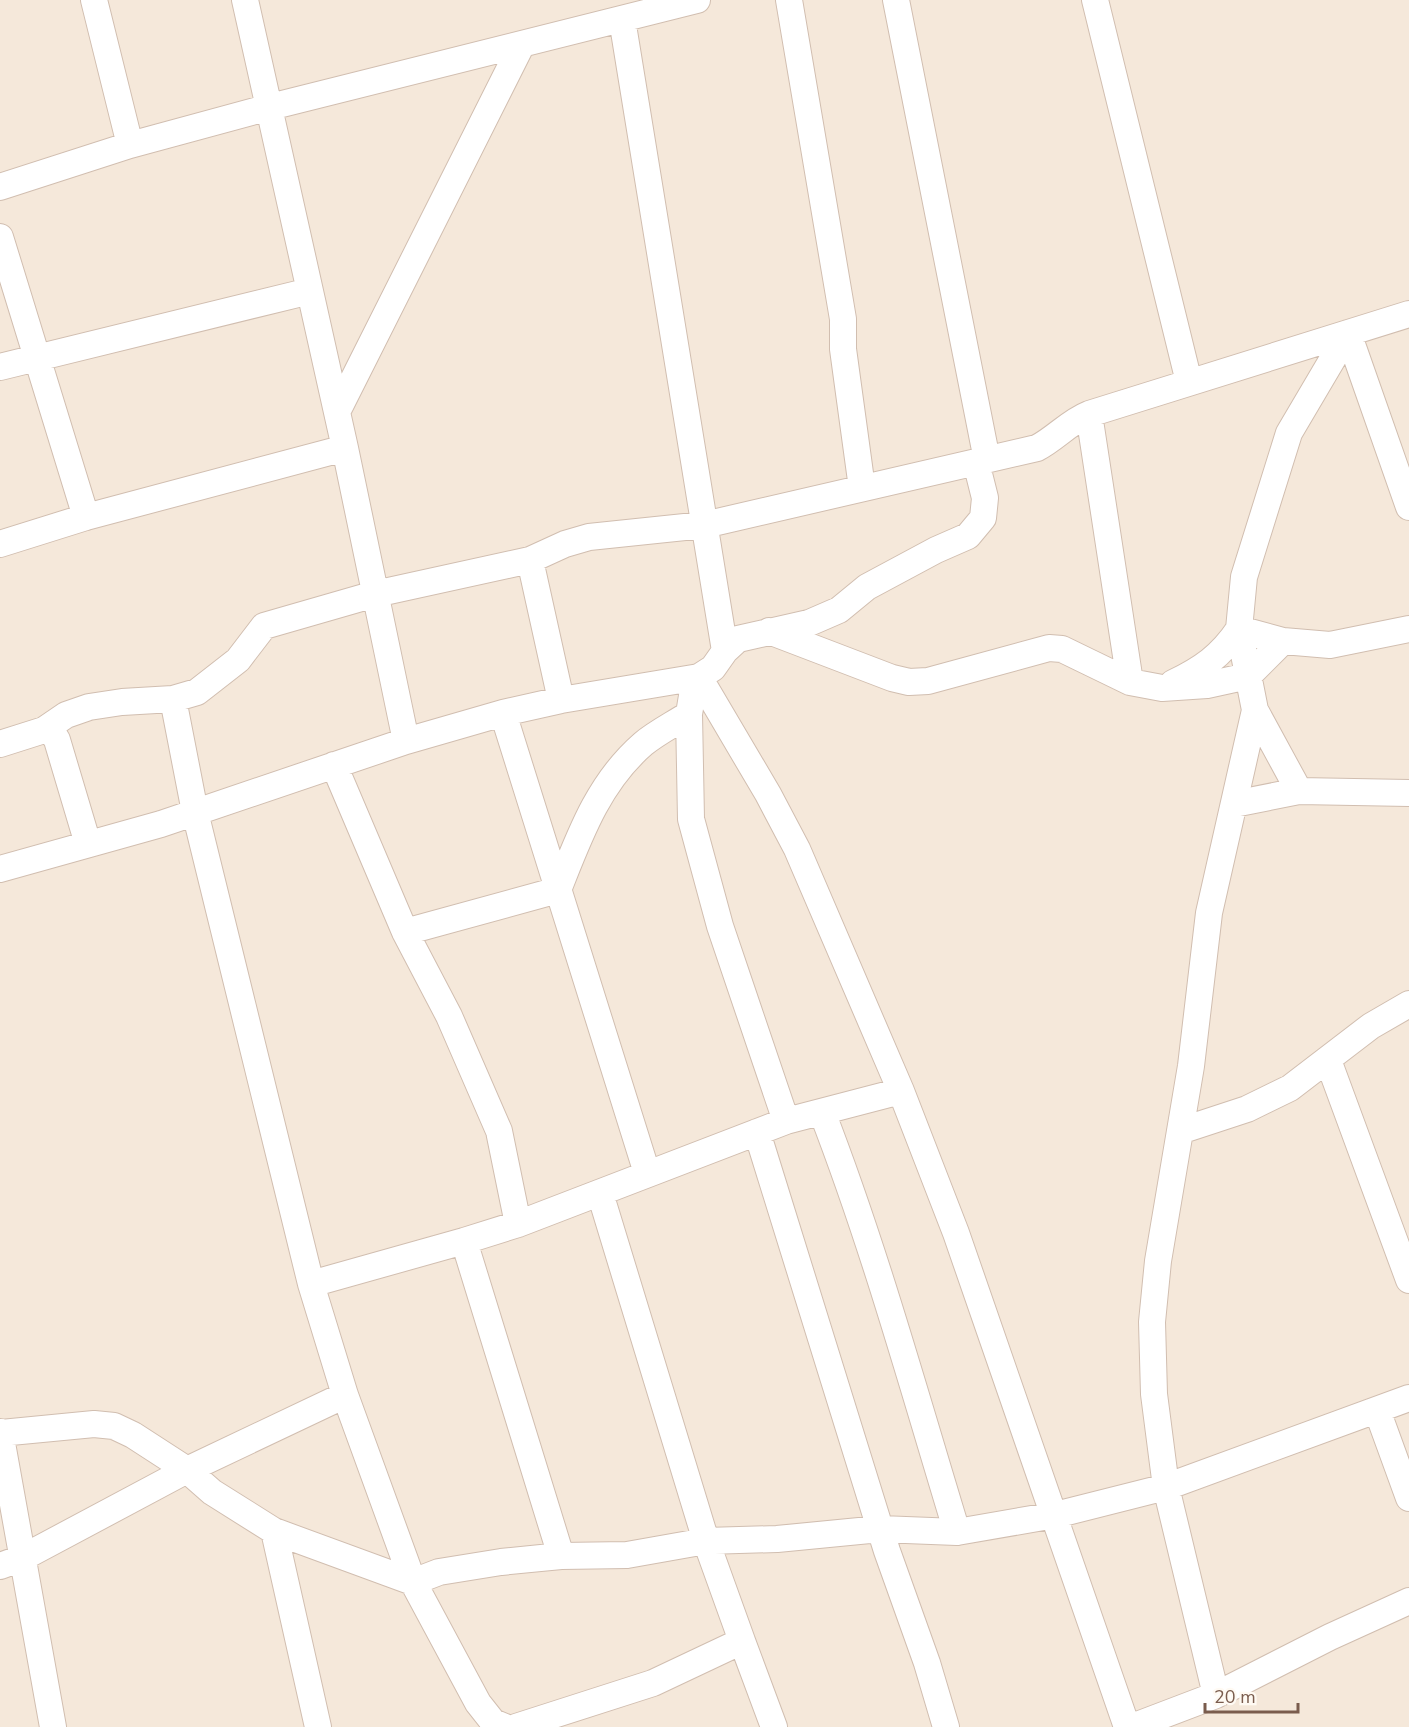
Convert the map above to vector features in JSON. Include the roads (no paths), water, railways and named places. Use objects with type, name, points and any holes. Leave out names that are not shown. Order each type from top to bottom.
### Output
[{"type":"street","points":[[94,0],[130,145]]},
{"type":"street","points":[[246,0],[345,448],[406,741]]},
{"type":"street","points":[[0,187],[130,145],[270,107],[697,0]]},
{"type":"street","points":[[789,0],[843,319],[843,349],[862,488]]},
{"type":"street","points":[[0,869],[195,812],[406,741],[503,713],[561,700],[699,677],[713,668],[725,651],[738,639],[809,623],[839,610],[867,587],[936,550],[968,536],[982,518],[985,498],[982,461],[896,0]]},
{"type":"street","points":[[1095,0],[1189,382]]},
{"type":"street","points":[[622,19],[725,651]]},
{"type":"street","points":[[337,412],[522,44]]},
{"type":"street","points":[[0,237],[86,517]]},
{"type":"street","points":[[0,367],[310,291]]},
{"type":"street","points":[[0,744],[44,730],[66,715],[89,707],[122,702],[173,699],[197,692],[238,660],[264,626],[375,594],[530,560],[565,544],[589,537],[704,525],[1037,448],[1052,440],[1075,420],[1089,414],[1409,314]]},
{"type":"street","points":[[1348,333],[1409,507]]},
{"type":"street","points":[[1299,791],[1255,710],[1239,629],[1244,577],[1289,433],[1348,333]]},
{"type":"street","points":[[1089,414],[1130,682]]},
{"type":"street","points":[[0,544],[86,517],[345,448]]},
{"type":"street","points":[[530,560],[561,700]]},
{"type":"street","points":[[1239,629],[1283,641],[1330,645],[1409,629]]},
{"type":"street","points":[[1162,688],[1199,670],[1227,646],[1239,629]]},
{"type":"street","points":[[768,631],[892,678],[909,682],[928,681],[1048,648],[1062,649],[1130,682],[1162,688],[1207,685],[1248,675],[1283,641]]},
{"type":"street","points":[[699,677],[692,696],[689,714],[691,819],[720,926],[786,1121]]},
{"type":"street","points":[[699,677],[768,794],[797,849],[902,1091],[956,1233],[1127,1727]]},
{"type":"street","points":[[173,699],[195,812],[310,1284],[345,1395],[413,1582],[478,1703],[494,1722],[505,1727]]},
{"type":"street","points":[[1216,1695],[1167,1487],[1154,1394],[1152,1322],[1158,1261],[1191,1066],[1209,913],[1255,710]]},
{"type":"street","points":[[503,713],[647,1173]]},
{"type":"street","points":[[558,890],[585,823],[611,777],[643,744],[689,714]]},
{"type":"street","points":[[44,730],[52,732],[57,740],[88,844]]},
{"type":"street","points":[[334,765],[405,932],[449,1016],[499,1131],[518,1224]]},
{"type":"street","points":[[1234,804],[1299,791],[1409,793]]},
{"type":"street","points":[[405,932],[558,890]]},
{"type":"street","points":[[1180,1131],[1257,1104],[1290,1088],[1371,1026],[1409,1004]]},
{"type":"street","points":[[1328,1060],[1409,1280]]},
{"type":"street","points":[[310,1284],[464,1242],[518,1224],[786,1121],[902,1091]]},
{"type":"street","points":[[822,1112],[861,1220],[957,1532]]},
{"type":"street","points":[[757,1132],[880,1529],[927,1663],[946,1727]]},
{"type":"street","points":[[600,1193],[706,1541],[774,1727]]},
{"type":"street","points":[[464,1242],[561,1557]]},
{"type":"street","points":[[11,1562],[187,1470],[345,1395]]},
{"type":"street","points":[[53,1727],[11,1562],[0,1433],[94,1424],[114,1426],[133,1435],[187,1470],[212,1492],[274,1531],[413,1582],[439,1572],[501,1562],[627,1555],[706,1541],[777,1539],[880,1529],[957,1532],[1055,1515],[1167,1487],[1409,1398]]},
{"type":"street","points":[[1377,1410],[1409,1498]]},
{"type":"street","points":[[274,1531],[318,1727]]},
{"type":"street","points":[[1132,1727],[1216,1695],[1330,1636],[1409,1601]]},
{"type":"street","points":[[516,1727],[653,1683],[742,1641]]}]
